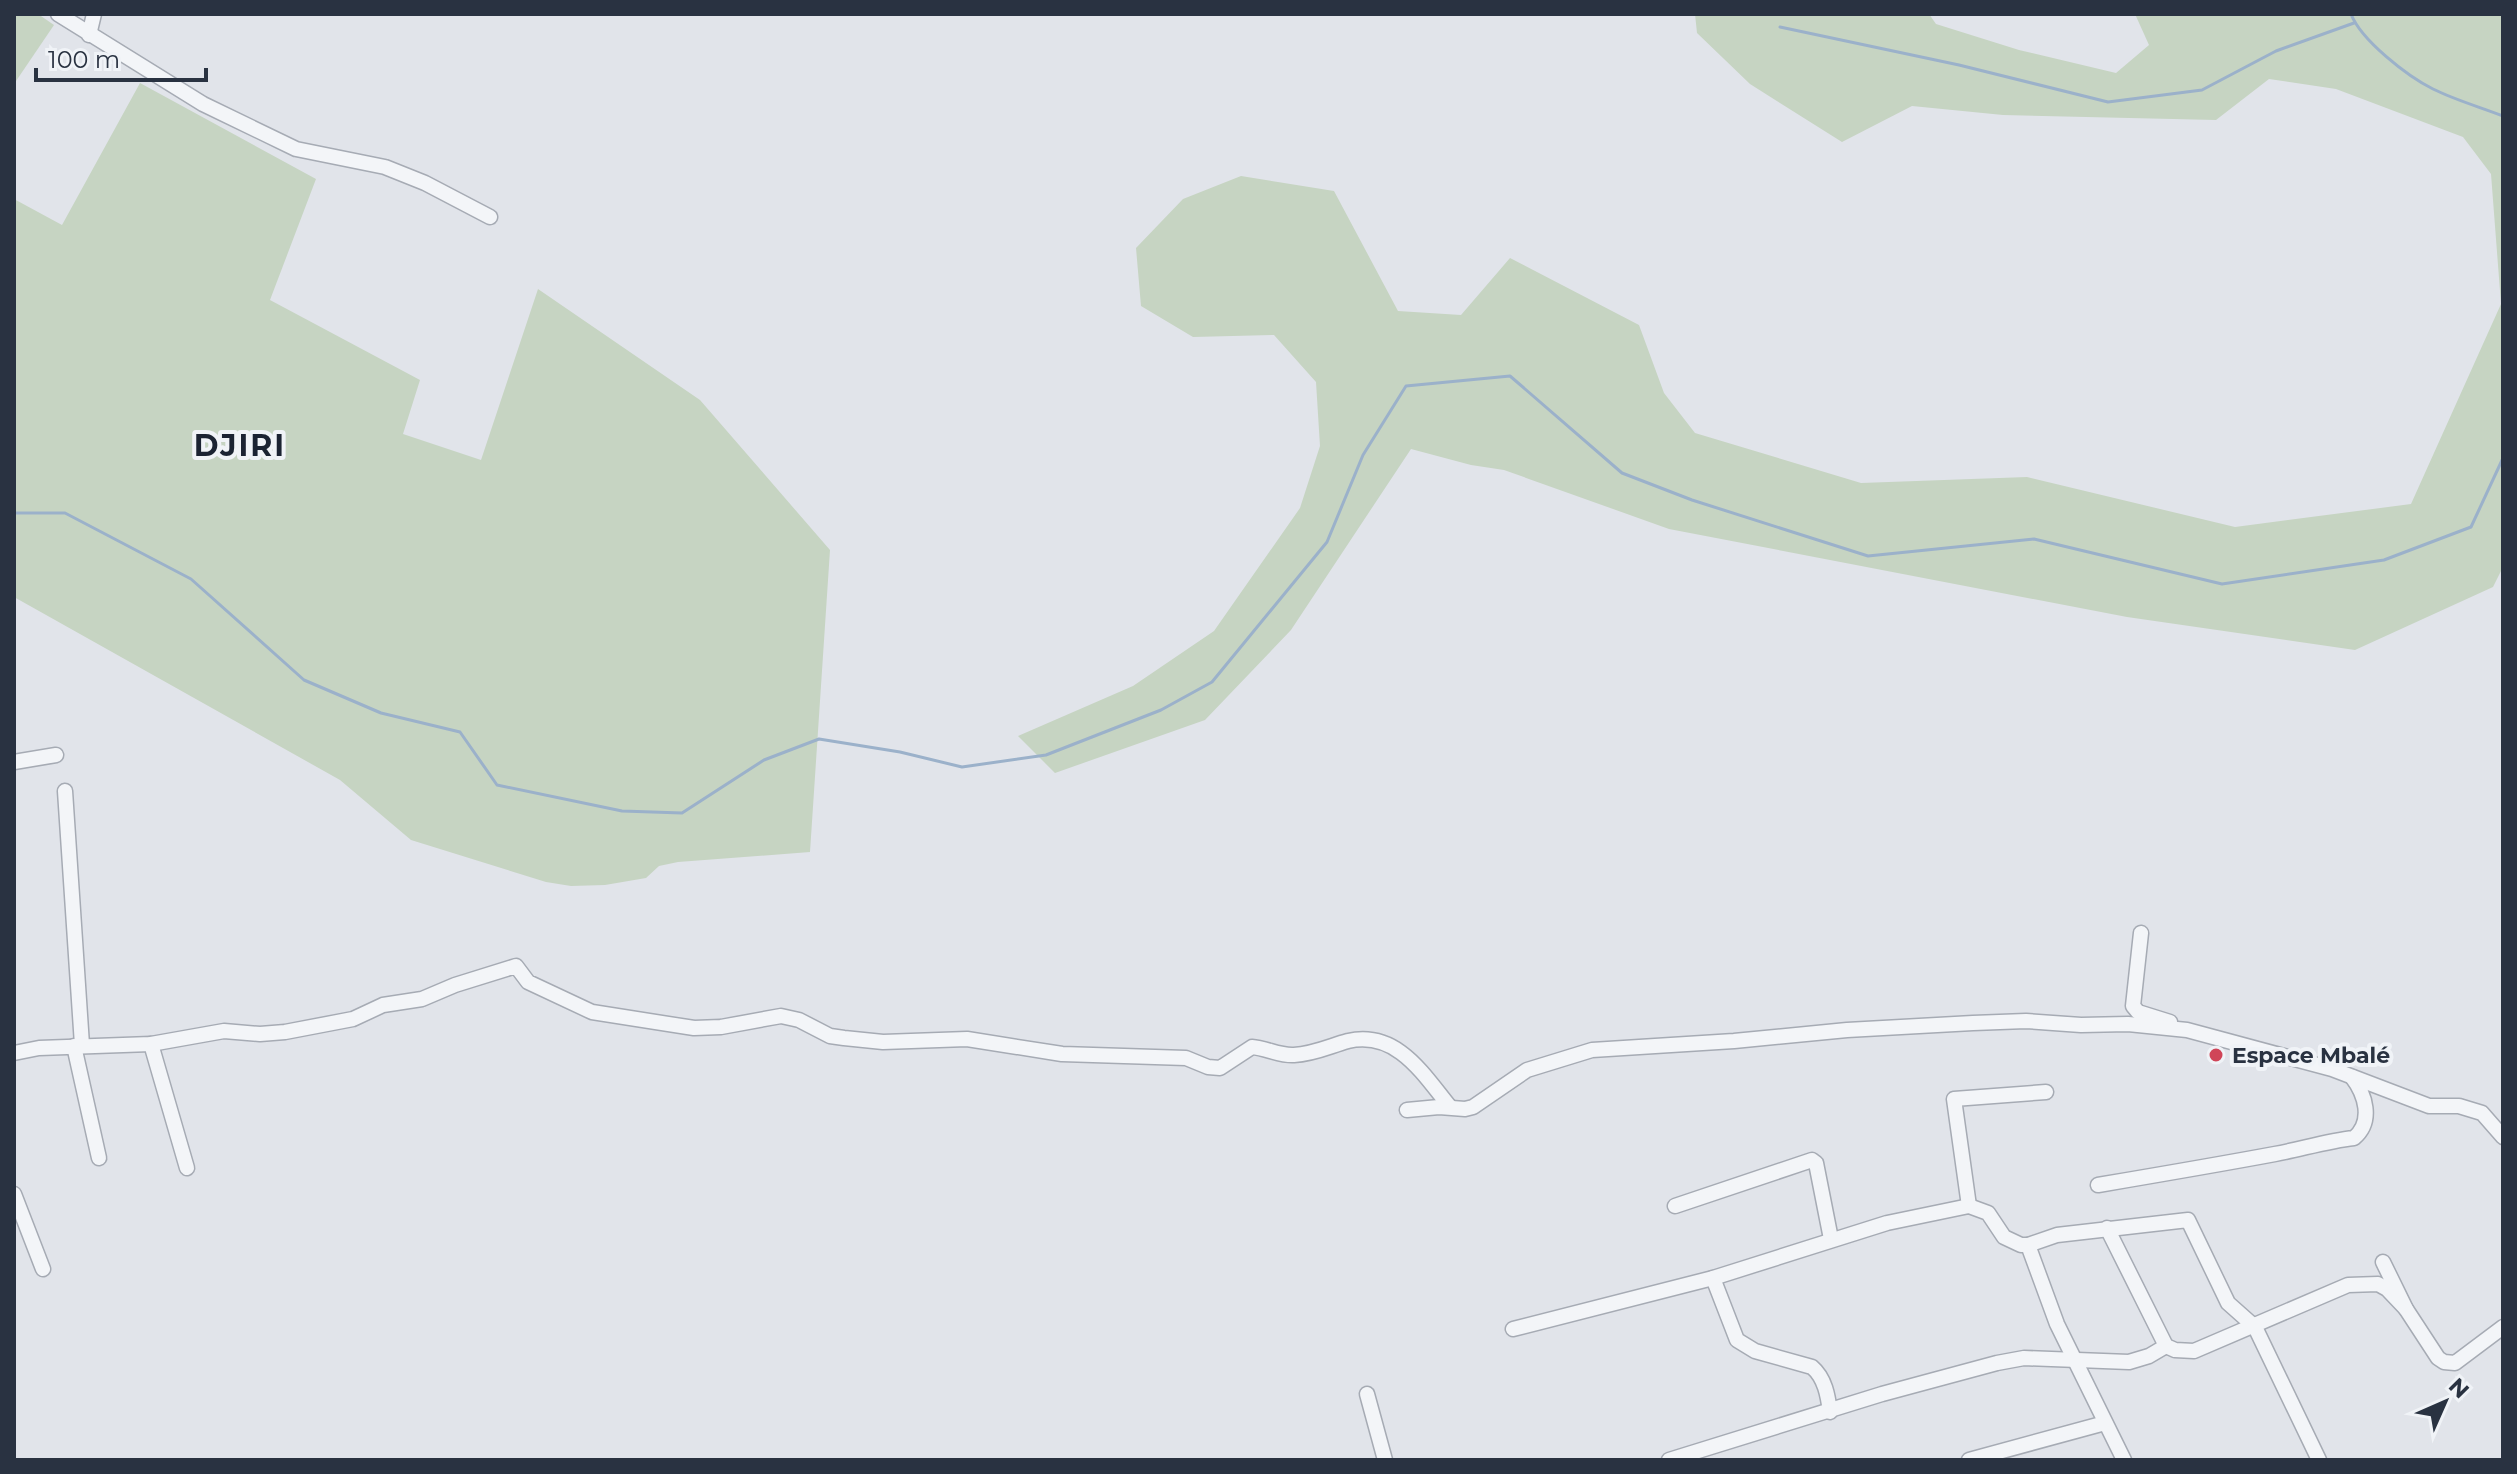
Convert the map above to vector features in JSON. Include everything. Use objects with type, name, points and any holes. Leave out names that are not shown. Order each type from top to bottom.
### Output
[{"type":"street","points":[[58,14],[203,104],[296,149],[385,167],[425,183],[490,217]]},
{"type":"street","points":[[89,35],[94,14]]},
{"type":"street","points":[[14,762],[56,755]]},
{"type":"street","points":[[65,791],[78,1046],[99,1158]]},
{"type":"street","points":[[2141,933],[2134,1009],[2187,1030],[2352,1076],[2429,1106],[2459,1106],[2482,1113],[2503,1137]]},
{"type":"street","points":[[14,1053],[39,1048],[151,1044],[224,1031],[260,1034],[285,1032],[353,1019],[383,1005],[422,999],[516,966],[528,982],[592,1012],[694,1028],[721,1027],[781,1016],[799,1020],[830,1036],[844,1038],[883,1042],[967,1039],[1062,1054],[1186,1058],[1208,1067],[1220,1068],[1252,1047],[1290,1055],[1310,1053],[1350,1041],[1383,1041],[1407,1056],[1450,1107]]},
{"type":"street","points":[[1407,1110],[1473,1107],[1514,1078],[1538,1066],[1592,1050],[1618,1047],[1734,1041],[1847,1030],[2026,1021],[2128,1024],[2187,1030]]},
{"type":"street","points":[[151,1044],[187,1168]]},
{"type":"street","points":[[2098,1185],[2140,1180],[2320,1142],[2354,1138],[2361,1129],[2366,1110],[2363,1091],[2352,1076]]},
{"type":"street","points":[[1969,1206],[1954,1099],[2046,1092]]},
{"type":"street","points":[[1675,1206],[1812,1160],[1816,1163],[1831,1239]]},
{"type":"street","points":[[14,1194],[43,1269]]},
{"type":"street","points":[[1513,1329],[1713,1278],[1887,1223],[1969,1206],[1988,1213],[2004,1237],[2021,1245],[2057,1235],[2188,1220],[2228,1303],[2255,1327],[2319,1460]]},
{"type":"street","points":[[2107,1228],[2166,1346],[2175,1350],[2194,1351],[2319,1297],[2359,1284],[2378,1284],[2406,1309]]},
{"type":"street","points":[[2028,1245],[2057,1324],[2124,1460]]},
{"type":"street","points":[[2383,1262],[2406,1309],[2438,1358],[2444,1362],[2455,1363],[2503,1327]]},
{"type":"street","points":[[1713,1278],[1737,1340],[1755,1351],[1812,1367],[1827,1392],[1830,1412]]},
{"type":"street","points":[[1669,1460],[1882,1394],[1997,1363],[2024,1358],[2129,1362],[2149,1356],[2166,1346]]},
{"type":"street","points":[[1367,1394],[1385,1460]]},
{"type":"street","points":[[1969,1460],[2105,1423]]},
{"type":"green space","points":[[14,14],[38,14],[54,25],[14,84]]},
{"type":"green space","points":[[1695,14],[1929,14],[1936,24],[2019,50],[2116,73],[2149,45],[2135,14],[2503,14],[2503,567],[2493,587],[2355,650],[2127,617],[1669,529],[1504,470],[1411,449],[1291,630],[1205,720],[1055,773],[1018,736],[1133,686],[1214,631],[1300,508],[1320,446],[1316,382],[1274,335],[1193,337],[1141,306],[1136,248],[1183,199],[1241,176],[1334,191],[1398,311],[1461,315],[1510,258],[1639,325],[1664,393],[1695,433],[1861,483],[2027,477],[2235,527],[2411,504],[2501,304],[2491,174],[2463,137],[2336,89],[2269,79],[2216,120],[2003,115],[1912,106],[1842,142],[1750,84],[1697,33]]},
{"type":"green space","points":[[140,83],[316,179],[270,300],[420,380],[403,434],[481,460],[538,289],[700,400],[830,550],[810,852],[678,862],[659,866],[646,878],[605,885],[571,886],[546,882],[411,840],[340,780],[14,597],[14,199],[62,225]]},
{"type":"waterway","points":[[2351,14],[2374,46],[2422,83],[2503,116]]},
{"type":"waterway","points":[[1780,27],[1959,65],[2108,102],[2202,90],[2276,51],[2354,23]]},
{"type":"waterway","points":[[14,513],[65,513],[191,579],[304,680],[381,713],[460,732],[497,785],[622,811],[682,813],[764,760],[819,739],[900,752],[962,767],[1046,755],[1161,710],[1212,682],[1327,542],[1363,455],[1406,386],[1510,376],[1622,473],[1692,500],[1868,556],[2034,539],[2222,584],[2384,560],[2471,527],[2503,458]]},
{"type":"place","name":"Espace Mbalé","points":[[2216,1055]]},
{"type":"district","name":"DJIRI","points":[[240,446]]}]
